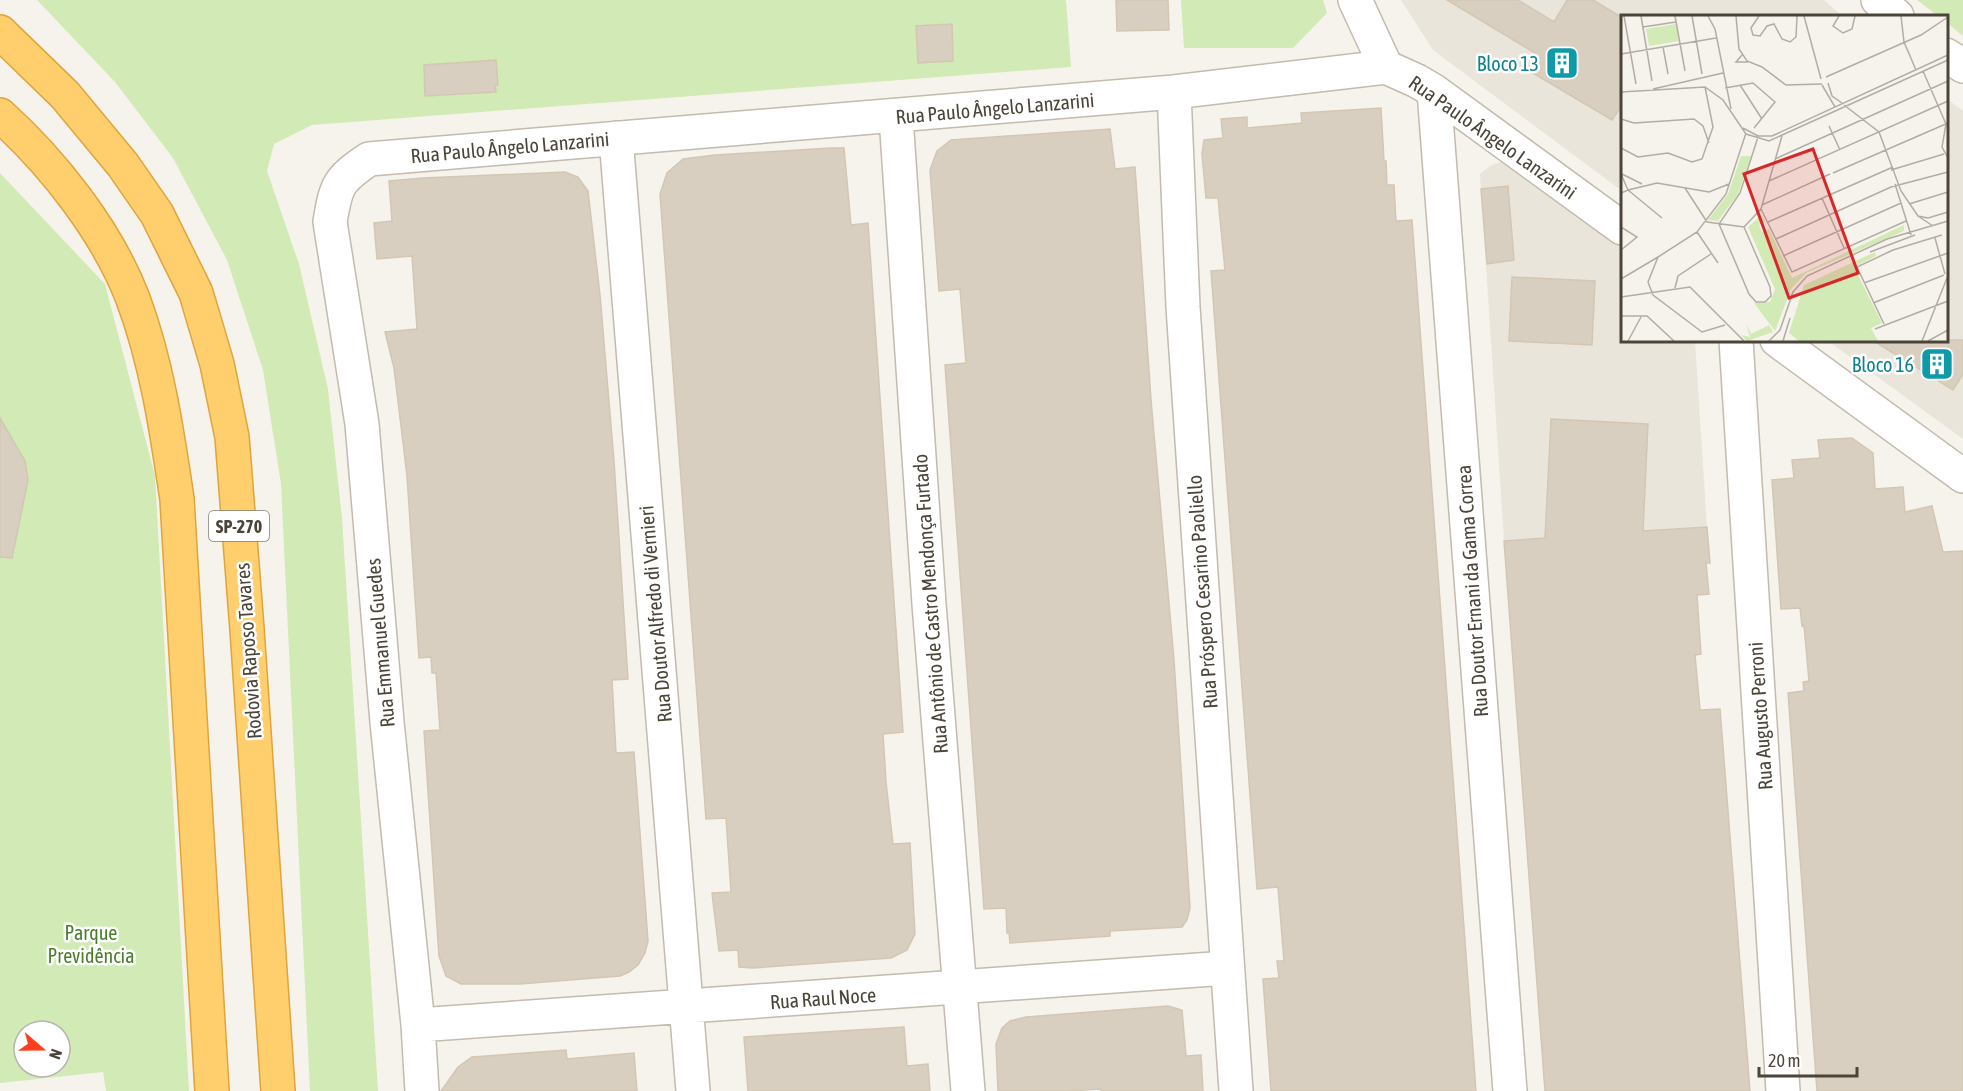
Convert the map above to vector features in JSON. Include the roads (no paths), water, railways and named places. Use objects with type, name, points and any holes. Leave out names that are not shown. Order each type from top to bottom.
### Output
[{"type":"highway","name":"Rodovia Raposo Tavares","points":[[0,32],[65,95],[123,165],[158,213],[196,293],[217,364],[232,437],[278,1091]]},
{"type":"highway","points":[[0,115],[22,135],[73,194],[109,248],[132,298],[152,363],[167,429],[177,499],[212,1091]]},
{"type":"street","points":[[1354,0],[1386,67]]},
{"type":"street","points":[[1878,0],[1896,15]]},
{"type":"street","points":[[1948,56],[1963,66]]},
{"type":"street","name":"Rua Paulo Ângelo Lanzarini","points":[[334,196],[346,175],[369,159],[896,117],[1174,92],[1386,67],[1434,91],[1621,227]]},
{"type":"street","name":"Rua Doutor Ernani da Gama Correa","points":[[1434,91],[1510,1091]]},
{"type":"street","name":"Rua Próspero Cesarino Paoliello","points":[[1174,92],[1183,307],[1236,1091]]},
{"type":"street","name":"Rua Antônio de Castro Mendonça Furtado","points":[[896,117],[929,604],[968,1091]]},
{"type":"street","name":"Rua Doutor Alfredo di Vernieri","points":[[616,138],[693,1091]]},
{"type":"street","name":"Rua Emmanuel Guedes","points":[[334,196],[330,222],[362,424],[387,722],[418,1025],[422,1091]]},
{"type":"street","name":"Rua Augusto Perroni","points":[[1736,342],[1783,1091]]},
{"type":"street","points":[[1780,342],[1963,476]]},
{"type":"street","name":"Rua Raul Noce","points":[[418,1025],[687,1008],[1227,968]]},
{"type":"place","name":"Bloco 13","points":[[1562,63]]},
{"type":"place","name":"Bloco 16","points":[[1937,364]]},
{"type":"park label","name":"Parque Previdência","points":[[91,944]]}]
